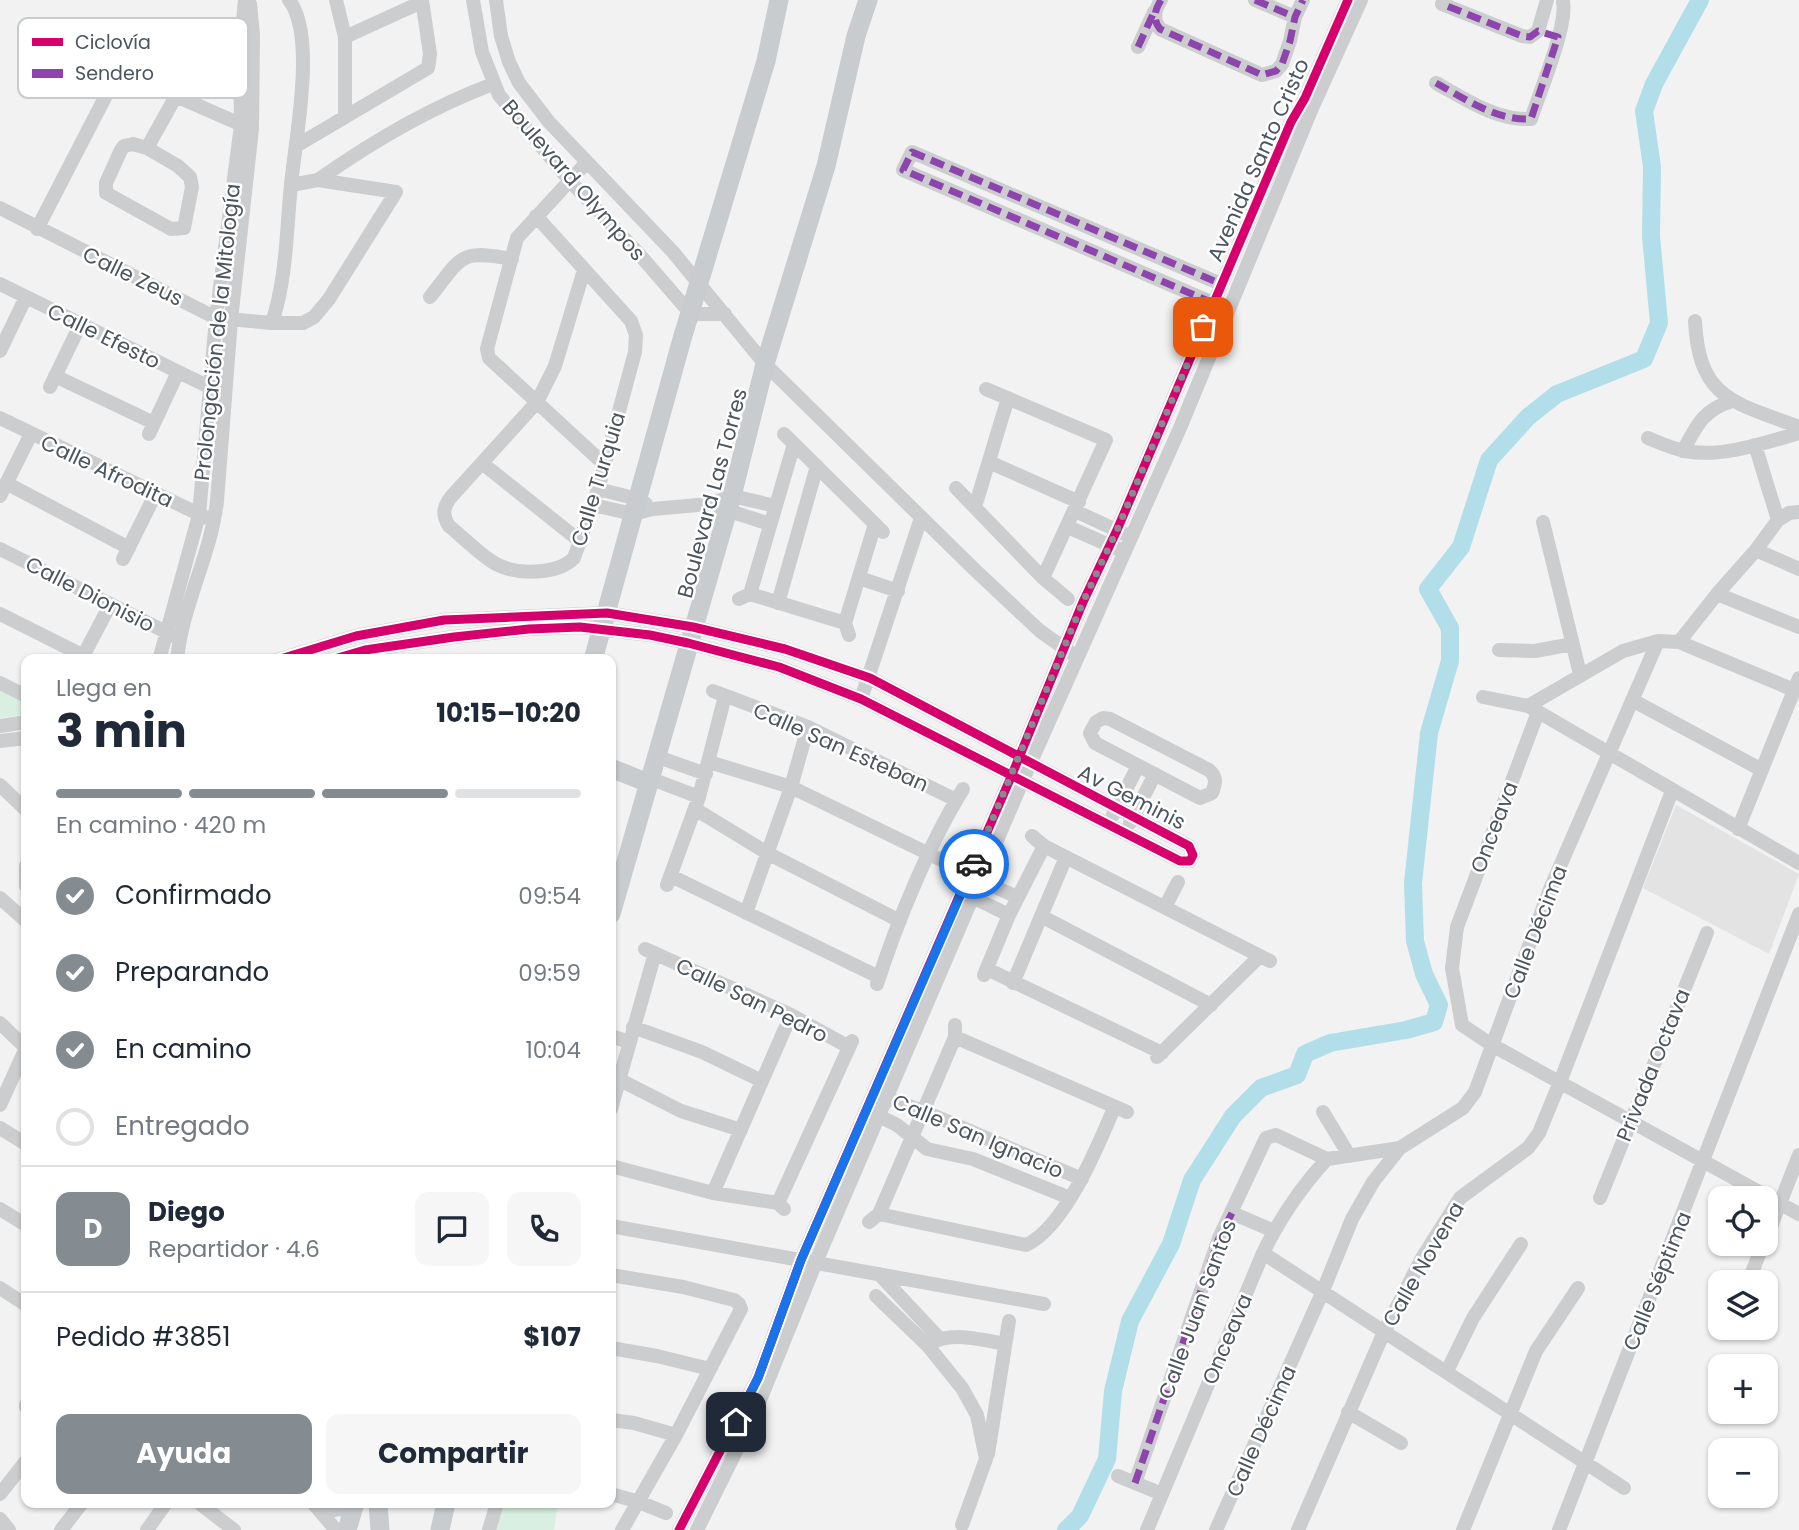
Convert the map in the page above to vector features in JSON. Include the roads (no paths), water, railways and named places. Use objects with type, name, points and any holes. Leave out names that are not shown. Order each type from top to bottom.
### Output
[{"type":"main road","points":[[595,654],[641,507],[682,339],[766,61],[779,0]]},
{"type":"main road","name":"Boulevard Las Torres","points":[[616,896],[690,635],[723,504],[825,166],[856,36],[868,0]]},
{"type":"main road","points":[[616,770],[648,780]]},
{"type":"main road","points":[[347,1530],[353,1508]]},
{"type":"main road","points":[[378,1508],[380,1530]]},
{"type":"street","name":"Prolongación de la Mitología","points":[[245,18],[247,0]]},
{"type":"street","name":"Prolongación de la Mitología","points":[[162,654],[173,635],[214,522],[224,319],[247,127],[253,22],[247,0]]},
{"type":"street","points":[[272,323],[284,279],[302,89],[299,16],[289,0]]},
{"type":"street","points":[[336,0],[345,37],[345,117]]},
{"type":"street","name":"Boulevard Olympos","points":[[473,0],[477,30],[493,84],[530,135],[691,314]]},
{"type":"street","name":"Boulevard Olympos","points":[[496,0],[501,36],[519,83],[549,122],[700,284],[765,364],[1040,631],[1063,650],[1078,657]]},
{"type":"street","points":[[1255,0],[1295,18]]},
{"type":"street","points":[[1158,6],[1157,25],[1167,33],[1262,75],[1276,71],[1282,64],[1303,0]]},
{"type":"street","name":"Avenida Santo Cristo","points":[[809,1261],[1024,761],[1083,602],[1117,530],[1291,122],[1305,99],[1348,0]]},
{"type":"street","name":"Avenida Santo Cristo","points":[[1024,761],[1078,657],[1126,553],[1312,108],[1361,0]]},
{"type":"street","points":[[296,146],[428,68],[430,54],[422,1],[345,37]]},
{"type":"street","points":[[1436,83],[1515,120],[1531,119],[1556,1]]},
{"type":"street","points":[[1442,4],[1530,37],[1548,33],[1564,9],[1556,1]]},
{"type":"street","points":[[1138,47],[1158,6]]},
{"type":"street","points":[[291,186],[318,180],[362,149],[410,121],[493,84]]},
{"type":"street","points":[[37,229],[105,98]]},
{"type":"street","points":[[147,148],[175,98]]},
{"type":"street","points":[[181,98],[247,127]]},
{"type":"street","name":"Prolongación de la Mitología","points":[[244,98],[247,127]]},
{"type":"street","points":[[133,144],[147,148],[178,166],[190,177],[192,187],[186,225],[181,230],[171,229],[104,191],[124,146],[133,144]]},
{"type":"street","points":[[1213,303],[903,170],[912,152],[1221,284]]},
{"type":"street","points":[[587,162],[517,238],[487,349],[489,358],[605,465]]},
{"type":"street","name":"Calle Zeus","points":[[0,208],[37,229],[224,319],[303,323],[321,311],[396,192],[318,180]]},
{"type":"street","points":[[537,216],[584,270]]},
{"type":"street","points":[[430,297],[454,267],[470,255],[482,253],[512,259]]},
{"type":"street","name":"Calle Turquia","points":[[584,270],[631,321],[636,335],[635,352],[598,489],[574,558],[567,565],[556,569],[516,570],[496,564],[449,526],[444,519],[446,503],[537,402],[555,366],[584,270]]},
{"type":"street","name":"Calle Efesto","points":[[0,284],[209,387]]},
{"type":"street","points":[[1,349],[26,297]]},
{"type":"street","points":[[691,314],[725,314]]},
{"type":"street","name":"Prolongación de la Mitología","points":[[176,654],[173,635],[199,514],[209,387],[224,319]]},
{"type":"street","points":[[1695,321],[1696,346],[1706,373],[1714,385],[1732,401],[1799,430]]},
{"type":"street","points":[[80,325],[53,382],[152,428],[178,372]]},
{"type":"street","points":[[986,389],[1106,440],[1043,578]]},
{"type":"street","points":[[975,508],[1008,398]]},
{"type":"street","points":[[1683,451],[1707,413],[1715,406],[1732,401]]},
{"type":"street","name":"Calle Afrodita","points":[[0,418],[214,522]]},
{"type":"street","points":[[1648,438],[1683,451],[1701,453],[1755,445],[1799,430]]},
{"type":"street","points":[[31,434],[3,489],[126,553],[156,494]]},
{"type":"street","points":[[789,439],[817,467],[879,528],[859,579],[847,629],[778,603],[744,596],[776,506],[789,439]]},
{"type":"street","points":[[1755,445],[1778,520]]},
{"type":"street","points":[[989,462],[1133,537]]},
{"type":"street","points":[[482,463],[581,542]]},
{"type":"street","points":[[778,603],[817,467]]},
{"type":"street","points":[[956,488],[1043,578],[1068,599]]},
{"type":"street","points":[[598,489],[641,507]]},
{"type":"street","points":[[723,504],[770,524]]},
{"type":"street","points":[[593,505],[776,506]]},
{"type":"street","points":[[1679,642],[1778,520],[1789,513],[1798,512]]},
{"type":"street","points":[[861,699],[921,518]]},
{"type":"street","points":[[1543,522],[1580,674]]},
{"type":"street","points":[[1068,527],[1126,553]]},
{"type":"street","points":[[1756,550],[1799,569]]},
{"type":"street","name":"Calle Dionisio","points":[[1,553],[173,635]]},
{"type":"street","points":[[859,579],[898,591]]},
{"type":"street","points":[[1717,593],[1799,626]]},
{"type":"street","points":[[84,654],[110,605]]},
{"type":"street","points":[[0,614],[75,654]]},
{"type":"street","points":[[297,654],[356,636],[444,620],[604,621]]},
{"type":"street","points":[[351,654],[454,637],[580,627],[604,621]]},
{"type":"street","name":"Av Geminis","points":[[604,621],[650,635],[690,635],[785,649],[870,678],[1189,846],[1193,850],[1192,858],[1186,862],[1180,861],[861,699],[690,635]]},
{"type":"street","points":[[1533,709],[1580,674],[1623,651],[1658,641],[1679,642],[1797,684],[1738,829]]},
{"type":"street","name":"Calle Décima","points":[[1216,1530],[1322,1293],[1352,1219],[1373,1182],[1400,1148],[1453,1115],[1469,1102],[1475,1092],[1550,889],[1658,641]]},
{"type":"street","points":[[1499,650],[1529,652],[1572,644]]},
{"type":"street","points":[[0,683],[21,694]]},
{"type":"street","name":"Calle San Esteban","points":[[719,693],[808,727],[960,794],[900,920],[878,981],[746,913],[669,880],[707,768],[719,693]]},
{"type":"street","points":[[1483,697],[1533,709],[1799,863]]},
{"type":"street","points":[[1632,700],[1762,770]]},
{"type":"street","name":"Onceava","points":[[1492,1045],[1462,1025],[1452,968],[1457,927],[1533,709]]},
{"type":"street","points":[[1103,718],[1110,719],[1209,770],[1216,784],[1212,793],[1200,798],[1155,774],[1095,743],[1090,733],[1096,722],[1103,718]]},
{"type":"street","points":[[0,726],[21,723]]},
{"type":"street","points":[[746,913],[769,854],[808,727]]},
{"type":"street","points":[[0,741],[21,739]]},
{"type":"street","points":[[655,756],[791,787],[956,867]]},
{"type":"street","points":[[1108,825],[1138,766]]},
{"type":"street","points":[[1125,834],[1155,774]]},
{"type":"street","points":[[648,780],[697,803],[769,854],[900,920]]},
{"type":"street","points":[[0,785],[21,805]]},
{"type":"street","name":"Calle Novena","points":[[1298,1530],[1384,1332],[1422,1258],[1460,1198],[1531,1145],[1560,1082],[1672,791]]},
{"type":"street","points":[[1032,836],[1044,846],[1265,958],[1211,1005],[1160,1055],[1013,983],[985,973],[1017,897],[1044,846]]},
{"type":"street","points":[[1013,983],[1066,857]]},
{"type":"street","points":[[974,878],[1017,897]]},
{"type":"street","points":[[1165,907],[1178,882]]},
{"type":"street","points":[[967,894],[1009,915]]},
{"type":"street","points":[[0,898],[21,917]]},
{"type":"street","name":"Calle Séptima","points":[[1559,1530],[1799,914]]},
{"type":"street","points":[[1041,916],[1211,1005]]},
{"type":"street","name":"Privada Octava","points":[[1600,1198],[1707,933]]},
{"type":"street","name":"Calle San Pedro","points":[[616,1167],[713,1194],[781,1206],[851,1044],[650,951],[629,1042],[618,1069]]},
{"type":"street","points":[[713,1194],[791,1015]]},
{"type":"street","points":[[0,1023],[21,1043]]},
{"type":"street","points":[[633,1027],[702,1052],[762,1081]]},
{"type":"street","points":[[955,1031],[1120,1110],[1082,1179],[1042,1236],[1026,1245],[874,1218],[913,1136],[955,1031]]},
{"type":"street","points":[[616,1038],[629,1042]]},
{"type":"street","points":[[1492,1045],[1799,1214]]},
{"type":"street","points":[[0,1105],[21,1059]]},
{"type":"street","points":[[618,1069],[681,1111],[741,1130]]},
{"type":"street","name":"Calle San Ignacio","points":[[880,1095],[1082,1179]]},
{"type":"street","points":[[1323,1112],[1349,1155]]},
{"type":"street","name":"Calle San Ignacio","points":[[873,1113],[913,1136],[927,1149],[973,1159],[1070,1198]]},
{"type":"street","points":[[0,1128],[21,1141]]},
{"type":"street","name":"Calle Juan Santos","points":[[1135,1483],[1219,1238],[1266,1138],[1276,1135],[1326,1159]]},
{"type":"street","name":"Calle Décima","points":[[1326,1159],[1400,1148]]},
{"type":"street","points":[[1778,1208],[1799,1155]]},
{"type":"street","name":"Onceava","points":[[1147,1530],[1263,1253],[1274,1231],[1304,1186],[1326,1159]]},
{"type":"street","points":[[0,1209],[21,1222]]},
{"type":"street","points":[[1232,1213],[1274,1231]]},
{"type":"street","points":[[616,1227],[1044,1304]]},
{"type":"street","points":[[1447,1371],[1473,1318],[1521,1244]]},
{"type":"street","points":[[1263,1253],[1624,1488]]},
{"type":"street","points":[[679,1530],[758,1378],[809,1261]]},
{"type":"street","points":[[697,1530],[754,1415],[809,1261]]},
{"type":"street","points":[[879,1274],[934,1342],[962,1388],[977,1415],[986,1459]]},
{"type":"street","points":[[616,1276],[683,1287],[734,1300],[739,1304],[740,1314],[622,1530]]},
{"type":"street","points":[[1463,1530],[1541,1342],[1578,1287]]},
{"type":"street","points":[[0,1288],[21,1302]]},
{"type":"street","points":[[876,1296],[934,1342],[957,1338],[1005,1344]]},
{"type":"street","points":[[962,1525],[986,1459],[1009,1321]]},
{"type":"street","points":[[616,1349],[710,1369]]},
{"type":"street","points":[[1348,1412],[1401,1443]]},
{"type":"street","points":[[616,1421],[676,1435]]},
{"type":"street","points":[[0,1494],[21,1467]]},
{"type":"street","points":[[1118,1476],[1162,1494]]},
{"type":"street","points":[[616,1495],[666,1513]]},
{"type":"street","points":[[61,1530],[78,1508]]},
{"type":"street","points":[[147,1530],[160,1508]]},
{"type":"street","points":[[205,1508],[234,1530]]},
{"type":"street","points":[[318,1508],[336,1530]]},
{"type":"street","points":[[489,1530],[496,1508]]},
{"type":"street","points":[[0,1519],[9,1530]]},
{"type":"waterway","points":[[1066,1530],[1080,1516],[1107,1459],[1113,1391],[1130,1321],[1171,1244],[1192,1180],[1233,1116],[1261,1088],[1297,1075],[1305,1054],[1330,1043],[1406,1030],[1434,1022],[1439,1005],[1424,974],[1415,941],[1413,883],[1429,733],[1450,661],[1450,628],[1428,589],[1461,547],[1489,460],[1528,417],[1557,394],[1644,359],[1659,323],[1651,236],[1652,167],[1644,111],[1654,84],[1700,0]]}]
